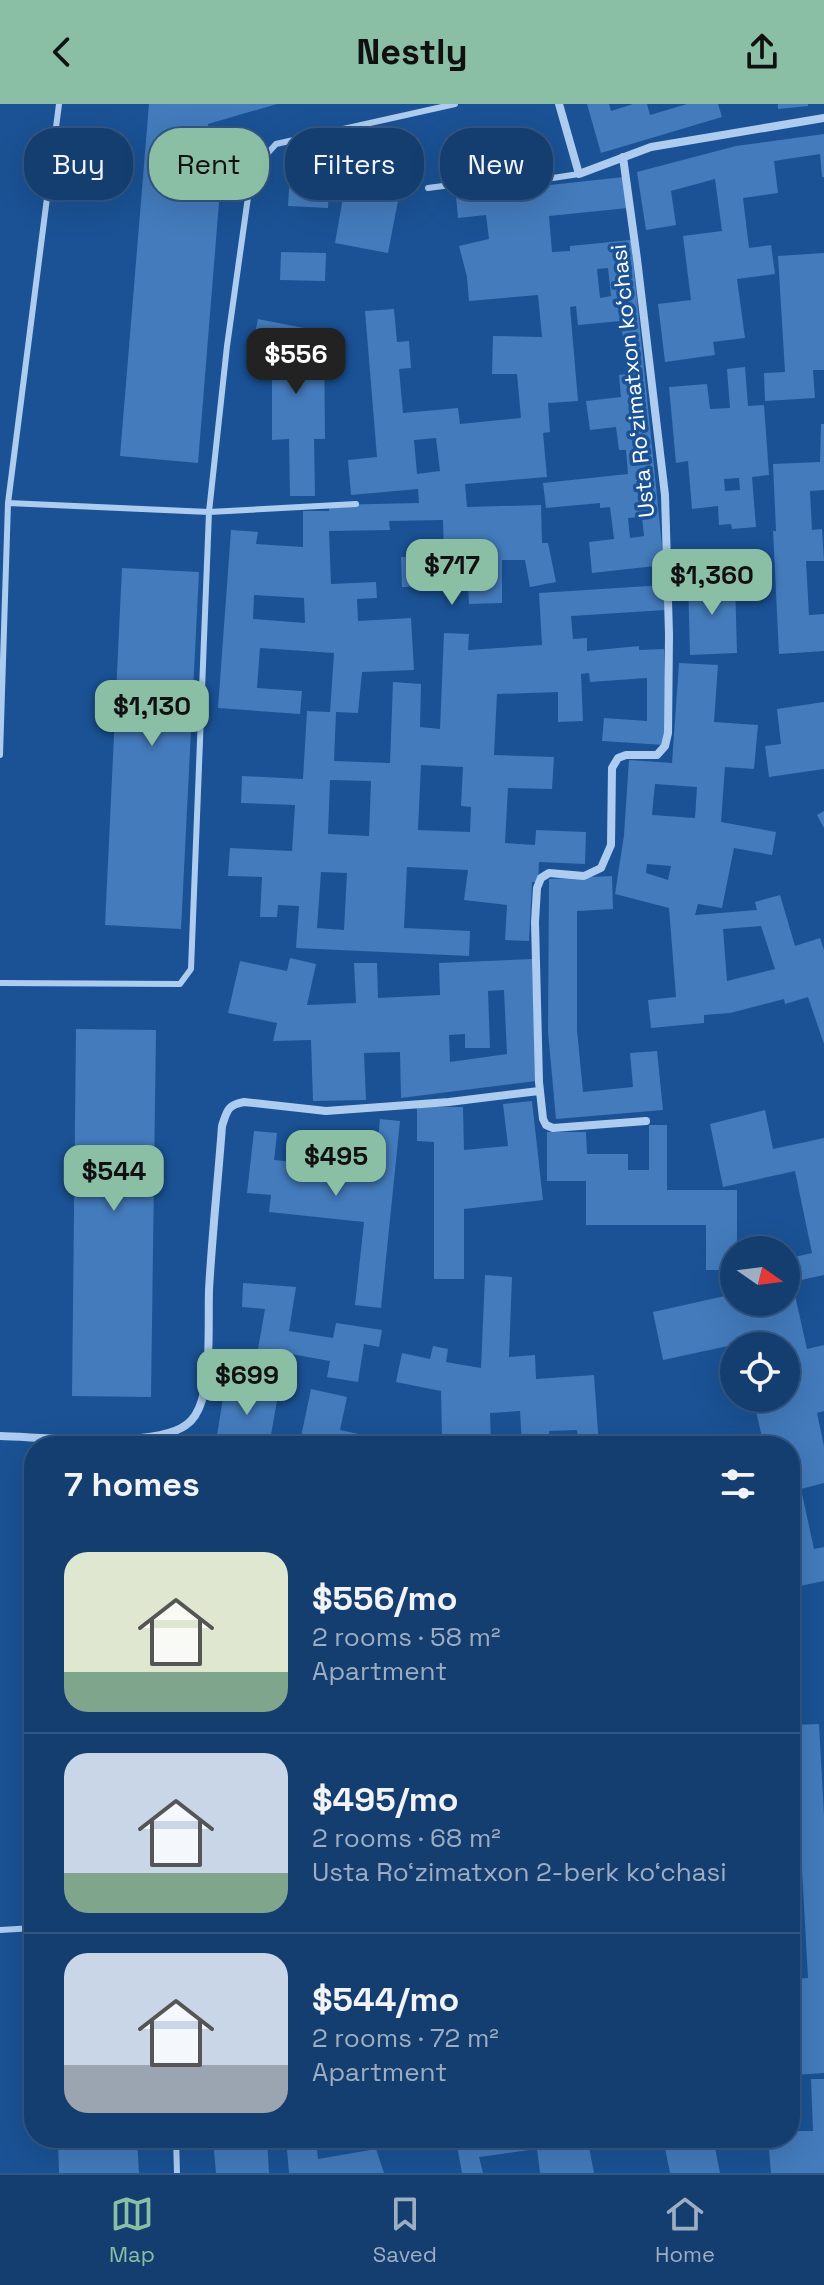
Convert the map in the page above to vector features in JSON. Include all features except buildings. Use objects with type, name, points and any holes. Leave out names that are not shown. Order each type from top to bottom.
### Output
[{"type":"street","points":[[559,104],[579,174],[651,147],[824,118]]},
{"type":"street","name":"Usta Roʻzimatxon koʻchasi","points":[[539,1091],[537,888],[541,878],[549,873],[584,876],[601,868],[611,845],[612,768],[618,758],[626,755],[657,755],[665,746],[668,733],[665,495],[623,157]]},
{"type":"street","points":[[170,1436],[195,1417],[202,1402],[222,1126],[233,1103],[326,1111],[449,1102],[539,1091],[543,1119],[546,1125],[553,1128],[646,1121]]},
{"type":"street","points":[[0,1436],[24,1437]]},
{"type":"lane","points":[[0,755],[8,503],[59,104]]},
{"type":"lane","points":[[0,983],[180,984],[191,969],[209,512],[227,346],[248,197],[257,165],[276,144],[455,104]]},
{"type":"lane","points":[[428,188],[481,181],[533,181],[579,174]]},
{"type":"lane","points":[[8,503],[209,512],[356,504]]},
{"type":"lane","points":[[0,1930],[24,1929]]},
{"type":"lane","points":[[176,2148],[177,2173]]}]
